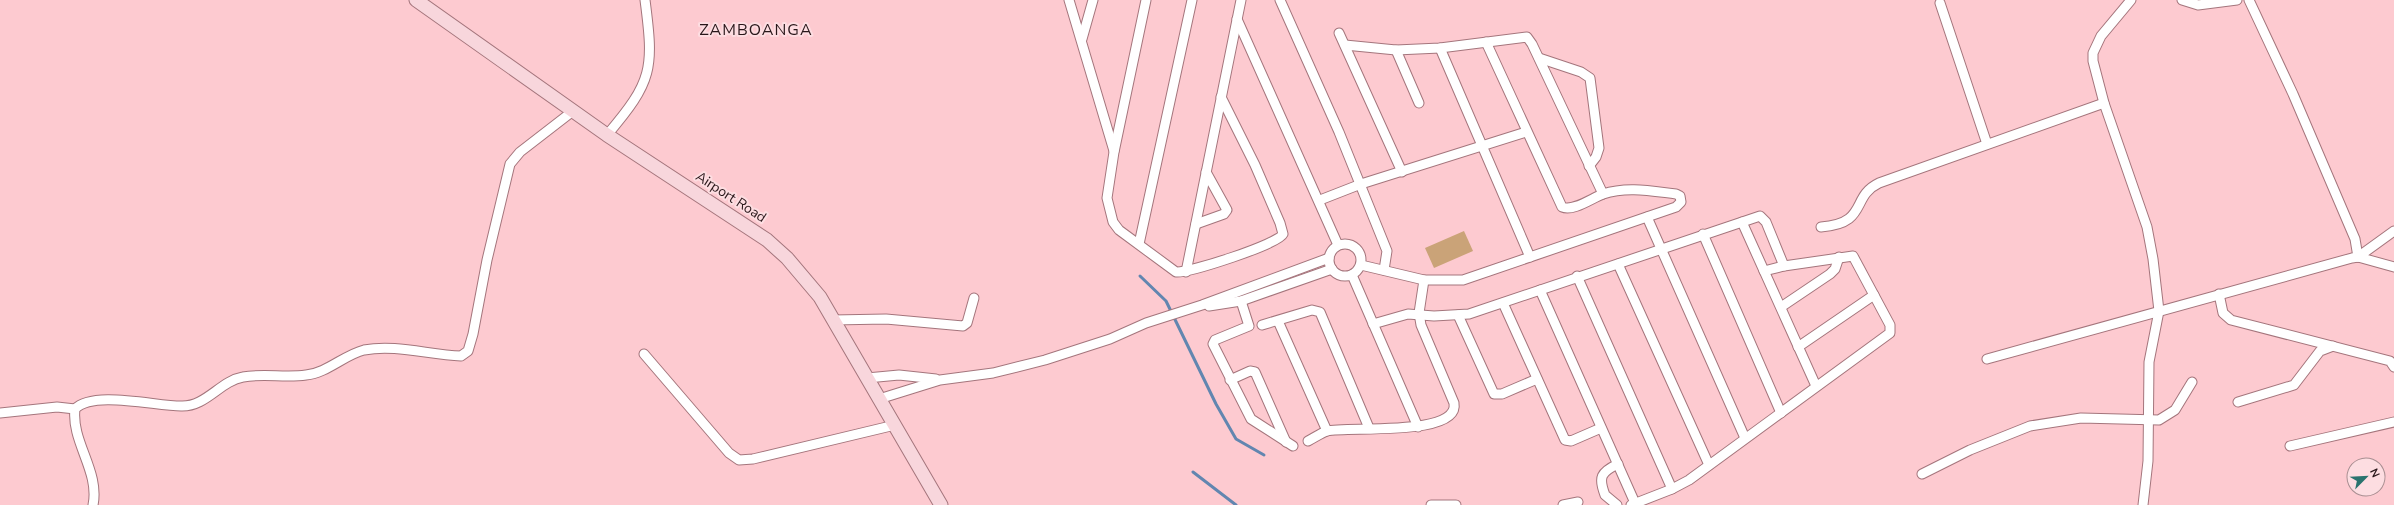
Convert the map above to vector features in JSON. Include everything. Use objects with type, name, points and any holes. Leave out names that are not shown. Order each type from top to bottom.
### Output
[{"type":"main road","name":"Airport Road","points":[[416,0],[607,135],[767,240],[805,278],[833,320],[941,505]]},
{"type":"street","points":[[607,135],[641,90],[648,73],[650,38],[645,0]]},
{"type":"street","points":[[1069,0],[1082,39],[1099,107],[1114,152]]},
{"type":"street","points":[[1082,39],[1093,0]]},
{"type":"street","points":[[1146,0],[1114,152],[1107,198],[1109,210],[1119,230],[1172,271],[1186,272],[1278,240],[1282,234],[1280,223],[1255,165],[1221,97]]},
{"type":"street","points":[[1139,244],[1192,0]]},
{"type":"street","points":[[1186,272],[1241,0]]},
{"type":"street","points":[[1280,0],[1361,184],[1387,251],[1384,270]]},
{"type":"street","points":[[2131,0],[2109,24],[2093,54],[2094,69],[2104,103],[2147,227],[2153,259],[2159,311],[2149,362],[2148,461],[2143,505]]},
{"type":"street","points":[[2182,0],[2198,5],[2237,0]]},
{"type":"street","points":[[2249,0],[2293,94],[2355,239],[2358,257]]},
{"type":"street","points":[[1940,3],[1987,144]]},
{"type":"street","points":[[1237,19],[1320,200],[1338,245]]},
{"type":"street","points":[[1339,33],[1402,172]]},
{"type":"street","points":[[1345,45],[1396,50],[1440,48],[1527,38],[1539,58],[1603,194]]},
{"type":"street","points":[[1361,265],[1424,280],[1463,280],[1676,208],[1681,202],[1680,196],[1634,189],[1621,189],[1603,194],[1568,208],[1562,207],[1526,132],[1486,42]]},
{"type":"street","points":[[1440,48],[1530,257]]},
{"type":"street","points":[[1396,50],[1418,103]]},
{"type":"street","points":[[1539,58],[1581,72],[1591,80],[1600,148],[1596,158],[1589,166]]},
{"type":"street","points":[[1821,228],[1837,226],[1849,219],[1872,186],[2104,103]]},
{"type":"street","points":[[93,505],[92,475],[74,420],[75,410],[83,403],[96,400],[191,405],[238,378],[312,374],[354,353],[377,349],[464,355],[468,351],[473,334],[487,260],[510,164],[520,152],[573,111]]},
{"type":"street","points":[[1320,200],[1361,184],[1526,132]]},
{"type":"street","points":[[1196,224],[1224,214],[1227,210],[1206,172]]},
{"type":"street","points":[[1373,324],[1401,315],[1419,313],[1458,315],[1469,314],[1577,276],[1618,264],[1660,248],[1760,216],[1764,219],[1784,266]]},
{"type":"street","points":[[1646,217],[1745,438]]},
{"type":"street","points":[[1742,222],[1816,386]]},
{"type":"street","points":[[1987,359],[2358,257],[2394,231]]},
{"type":"street","points":[[1703,234],[1781,414]]},
{"type":"street","points":[[1348,244],[1356,248],[1361,256],[1361,265],[1352,275],[1338,275],[1332,269],[1329,258],[1332,250],[1338,245],[1348,244]]},
{"type":"street","points":[[1540,290],[1618,464],[1633,504],[1672,489],[1709,465],[1745,438],[1781,414],[1816,386],[1890,333],[1890,325],[1854,258],[1850,256],[1784,266],[1764,271]]},
{"type":"street","points":[[1781,307],[1830,274],[1835,269],[1839,257]]},
{"type":"street","points":[[2358,257],[2394,267]]},
{"type":"street","points":[[879,399],[940,380],[993,373],[1045,360],[1110,338],[1146,323],[1202,305],[1329,258]]},
{"type":"street","points":[[1618,264],[1709,465]]},
{"type":"street","points":[[1202,305],[1216,306],[1241,301],[1332,269]]},
{"type":"street","points":[[1352,275],[1418,427]]},
{"type":"street","points":[[1282,276],[1286,286]]},
{"type":"street","points":[[1577,276],[1672,489]]},
{"type":"street","points":[[1308,441],[1327,431],[1427,426],[1446,418],[1454,409],[1422,325],[1419,313],[1424,280]]},
{"type":"street","points":[[2219,294],[2223,313],[2231,320],[2263,330],[2335,345],[2390,361],[2394,367]]},
{"type":"street","points":[[1798,347],[1874,295]]},
{"type":"street","points":[[833,320],[886,319],[963,326],[967,323],[974,298]]},
{"type":"street","points":[[1230,380],[1250,371],[1255,372],[1289,444],[1251,419],[1230,380],[1213,342],[1249,326],[1241,301]]},
{"type":"street","points":[[1503,303],[1565,440],[1571,441],[1601,428]]},
{"type":"street","points":[[1262,324],[1278,321],[1312,310],[1320,312],[1369,428]]},
{"type":"street","points":[[1458,315],[1494,394],[1502,394],[1537,378]]},
{"type":"street","points":[[1278,321],[1327,431]]},
{"type":"street","points":[[2238,402],[2294,385],[2320,352],[2335,345]]},
{"type":"street","points":[[644,354],[728,453],[739,460],[753,459],[895,426]]},
{"type":"street","points":[[867,378],[899,374],[940,380]]},
{"type":"street","points":[[1922,474],[1976,448],[2030,426],[2081,418],[2148,420],[2162,418],[2175,410],[2192,382]]},
{"type":"street","points":[[0,413],[57,407],[75,410]]},
{"type":"street","points":[[2290,446],[2394,422]]},
{"type":"street","points":[[1618,464],[1606,470],[1602,476],[1605,495],[1618,505]]},
{"type":"street","points":[[1563,505],[1578,502]]},
{"type":"street","points":[[1430,505],[1456,505]]},
{"type":"shaded area","points":[[1464,231],[1473,251],[1434,268],[1425,248]]},
{"type":"waterway","points":[[1140,276],[1166,301],[1216,404],[1236,439],[1264,455]]},
{"type":"waterway","points":[[1193,472],[1236,505]]},
{"type":"district","name":"ZAMBOANGA","points":[[756,30]]}]
